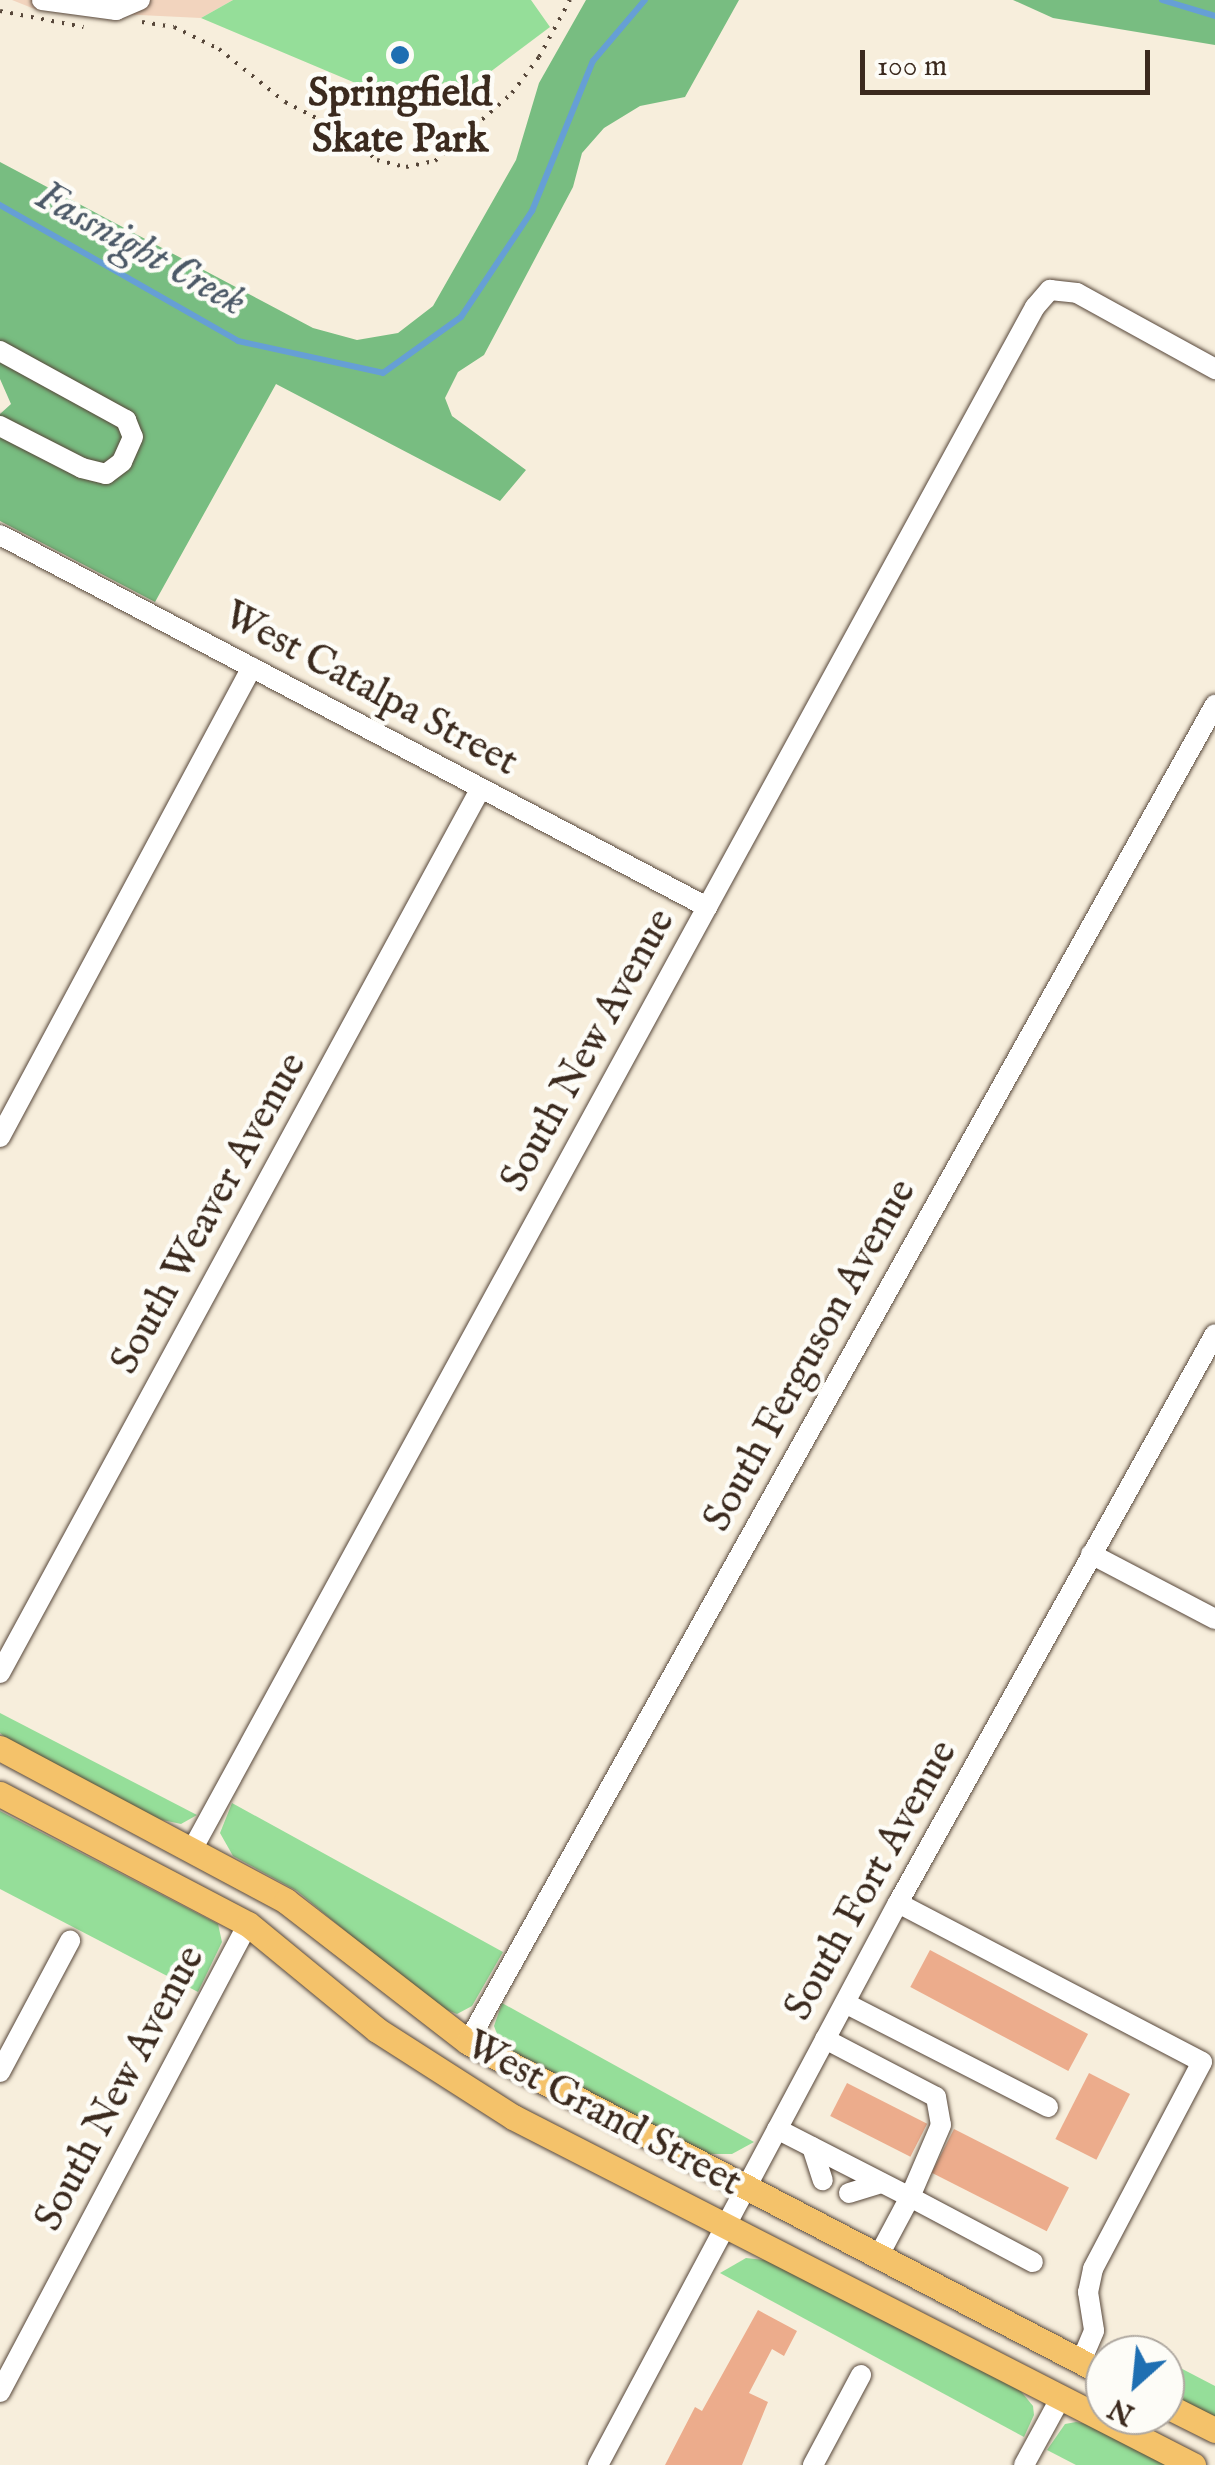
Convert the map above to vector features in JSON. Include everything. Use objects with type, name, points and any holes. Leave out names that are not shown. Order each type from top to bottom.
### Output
[{"type":"main road","name":"West Grand Street","points":[[0,1748],[286,1901],[468,2042],[1085,2363]]},
{"type":"main road","name":"West Grand Street","points":[[0,1794],[248,1924],[376,2030],[513,2118],[1193,2465]]},
{"type":"main road","points":[[1185,2414],[1215,2430]]},
{"type":"street","points":[[42,0],[116,10],[140,0]]},
{"type":"street","name":"South New Avenue","points":[[193,1848],[1035,306],[1050,290],[1077,294],[1215,369]]},
{"type":"street","points":[[0,351],[126,420],[133,437],[122,462],[106,474],[82,468],[2,433]]},
{"type":"street","name":"West Catalpa Street","points":[[0,535],[707,907]]},
{"type":"street","points":[[0,1137],[252,667]]},
{"type":"street","name":"South Ferguson Avenue","points":[[468,2042],[1215,705]]},
{"type":"street","name":"South Weaver Avenue","points":[[0,1672],[481,788]]},
{"type":"street","name":"South Fort Avenue","points":[[598,2465],[898,1903],[1215,1334]]},
{"type":"street","points":[[1091,1554],[1215,1619]]},
{"type":"street","points":[[898,1903],[1202,2062],[1094,2270],[1088,2292],[1094,2332],[1081,2361]]},
{"type":"street","name":"South New Avenue","points":[[0,2392],[248,1924]]},
{"type":"street","points":[[0,2072],[70,1941]]},
{"type":"street","points":[[845,2002],[1048,2107]]},
{"type":"street","points":[[825,2040],[936,2096],[941,2125],[910,2197],[878,2257]]},
{"type":"street","points":[[777,2130],[1034,2262]]},
{"type":"street","points":[[812,2148],[822,2180]]},
{"type":"street","points":[[849,2193],[882,2183]]},
{"type":"street","points":[[813,2465],[860,2375]]},
{"type":"street","points":[[1024,2465],[1061,2397]]},
{"type":"path","points":[[219,49],[285,102],[338,130],[377,160],[406,167],[435,161],[512,92],[539,57],[570,0]]},
{"type":"shaded area","points":[[12,0],[233,0],[201,18],[37,10]]},
{"type":"green space","name":"Springfield Skate Park","points":[[233,0],[531,0],[550,27],[465,91],[445,82],[410,106],[201,18]]},
{"type":"green space","points":[[586,0],[739,0],[685,97],[640,106],[604,128],[582,153],[573,187],[484,355],[458,372],[445,398],[452,416],[526,470],[500,501],[276,384],[155,602],[0,521],[0,414],[11,404],[0,379],[0,162],[313,328],[357,340],[398,333],[433,306],[516,160],[539,83]]},
{"type":"green space","points":[[1013,0],[1215,0],[1215,45],[1053,18]]},
{"type":"green space","points":[[0,1713],[197,1815],[181,1824],[158,1819],[7,1739],[0,1733]]},
{"type":"green space","points":[[232,1803],[503,1952],[472,2006],[457,2014],[435,2005],[297,1891],[233,1856],[220,1833]]},
{"type":"green space","points":[[0,1811],[218,1924],[222,1942],[198,1992],[0,1889]]},
{"type":"green space","points":[[502,2003],[754,2142],[732,2154],[708,2154],[502,2047],[494,2026]]},
{"type":"green space","points":[[746,2258],[773,2261],[1019,2389],[1033,2406],[1034,2415],[1024,2437],[720,2273]]},
{"type":"green space","points":[[1185,2370],[1215,2386],[1215,2417],[1185,2402]]},
{"type":"green space","points":[[1065,2424],[1085,2424],[1085,2435],[1109,2435],[1168,2465],[1076,2465],[1047,2450]]},
{"type":"building","points":[[930,1950],[1088,2034],[1068,2071],[910,1987]]},
{"type":"building","points":[[1089,2073],[1130,2094],[1096,2160],[1055,2139]]},
{"type":"building","points":[[847,2083],[927,2124],[910,2157],[830,2116]]},
{"type":"building","points":[[954,2129],[1069,2188],[1047,2231],[932,2173]]},
{"type":"building","points":[[758,2310],[797,2331],[784,2356],[772,2349],[749,2393],[768,2402],[742,2465],[665,2465],[695,2407],[702,2411]]},
{"type":"waterway","name":"Fassnight Creek","points":[[0,205],[238,341],[383,373],[461,317],[532,211],[593,61],[645,0]]},
{"type":"waterway","name":"Fassnight Creek","points":[[1162,0],[1215,16]]},
{"type":"place","name":"Springfield Skate Park","points":[[400,55]]}]
